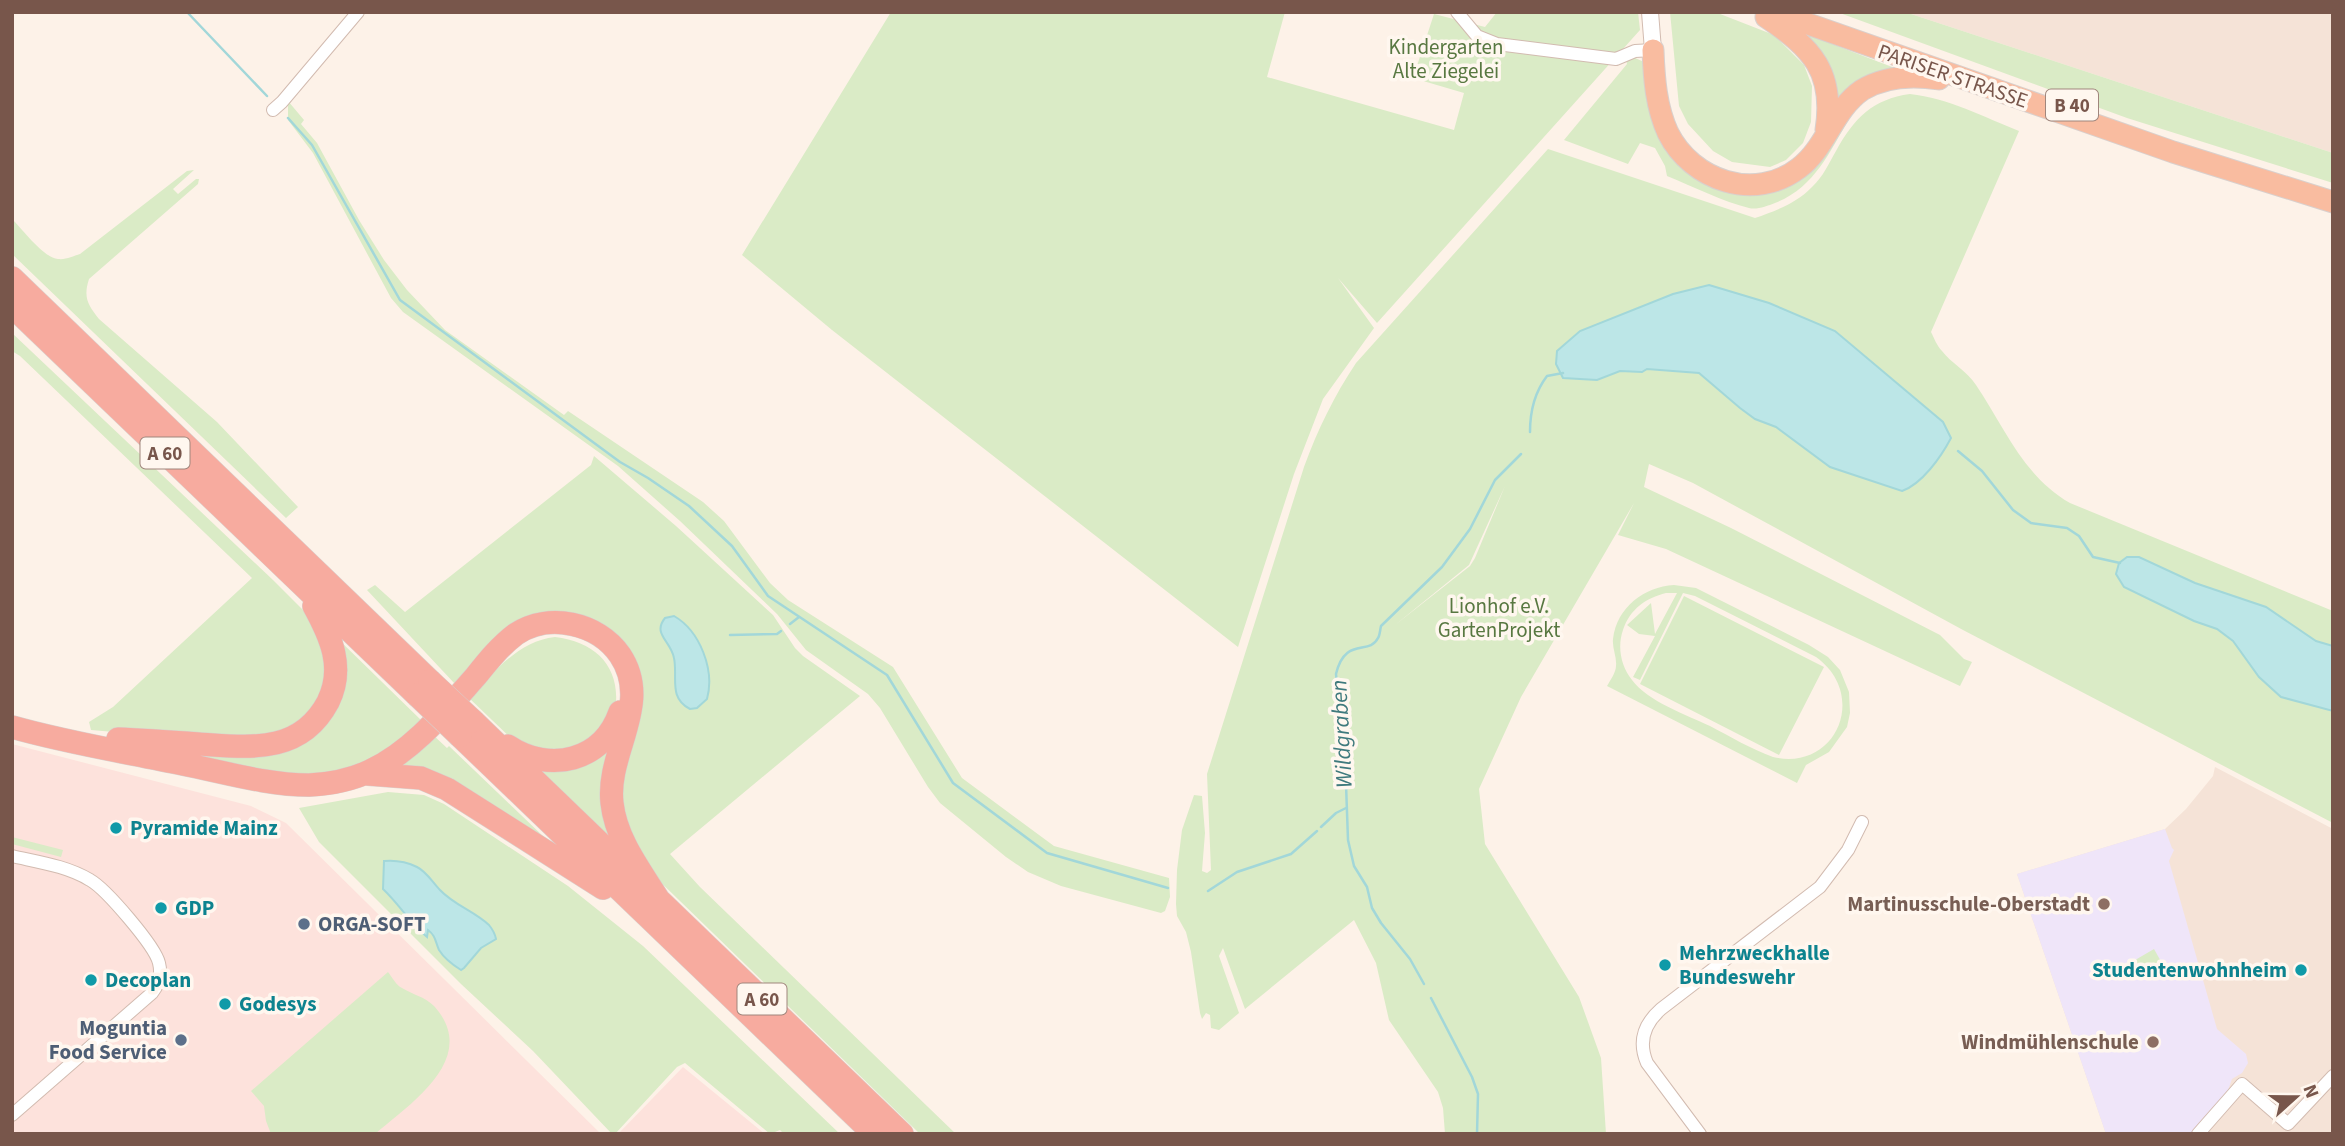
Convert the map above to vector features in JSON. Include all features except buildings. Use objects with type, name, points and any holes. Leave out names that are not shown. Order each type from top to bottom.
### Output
[{"type":"highway","name":"B 40","points":[[1760,12],[1798,39],[1821,69],[1829,97],[1825,132]]},
{"type":"highway","name":"PARISER STRASSE","points":[[1774,12],[2173,152],[2333,202]]},
{"type":"highway","name":"PARISER STRASSE","points":[[1815,12],[1966,69],[2166,138],[2333,189]]},
{"type":"highway","name":"B 40","points":[[1653,50],[1658,101],[1670,136],[1690,161],[1714,177],[1730,183],[1748,185],[1781,179],[1796,170],[1809,159],[1825,132],[1849,102],[1860,92],[1881,81],[1921,77],[1976,84]]},
{"type":"highway","name":"A 60","points":[[12,278],[27,309],[303,585],[424,688]]},
{"type":"highway","name":"A 60","points":[[27,309],[653,909],[874,1134]]},
{"type":"highway","points":[[36,734],[247,747],[274,745],[297,735],[324,709],[334,686],[336,673],[331,636],[303,585]]},
{"type":"highway","points":[[463,691],[500,648],[519,633],[537,625],[560,623],[584,627],[613,647],[626,667],[633,702],[613,769],[611,793],[614,816],[621,839],[653,909]]},
{"type":"highway","points":[[12,727],[264,781],[317,784],[337,782],[364,774],[401,752],[463,691],[515,646],[526,640],[551,633],[573,634],[593,643],[610,659],[619,679],[620,712],[610,733],[595,748],[573,758],[548,760],[523,755],[466,729]]},
{"type":"highway","points":[[364,774],[421,778],[447,789],[653,909]]},
{"type":"highway","name":"A 60","points":[[653,909],[902,1134]]},
{"type":"street","points":[[273,110],[290,94],[358,12]]},
{"type":"street","points":[[1457,12],[1478,36],[1497,44],[1616,59],[1635,51],[1653,50],[1650,12]]},
{"type":"street","points":[[1700,1134],[1647,1063],[1642,1050],[1647,1024],[1661,1009],[1820,887],[1849,850],[1862,822]]},
{"type":"street","points":[[12,856],[69,870],[98,885],[152,947],[161,972],[152,993],[12,1115]]},
{"type":"street","points":[[2198,1134],[2242,1084],[2288,1124],[2333,1076]]},
{"type":"shaded area","points":[[1905,12],[2333,12],[2333,153]]},
{"type":"shaded area","points":[[12,744],[251,806],[286,823],[601,1134],[12,1134]]},
{"type":"shaded area","points":[[2215,767],[2333,829],[2333,1134],[2106,1134],[2017,874],[2165,829],[2186,809],[2213,776]]},
{"type":"shaded area","name":"Windmühlenschule","points":[[2165,829],[2174,850],[2169,861],[2217,1029],[2246,1054],[2248,1063],[2242,1073],[2232,1079],[2227,1093],[2191,1134],[2106,1134],[2017,874]]},
{"type":"shaded area","points":[[683,1067],[765,1134],[618,1134]]},
{"type":"green space","name":"Kindergarten Alte Ziegelei","points":[[891,12],[1285,12],[1267,77],[1454,130],[1464,93],[1413,78],[1434,14],[1485,27],[1497,12],[1638,12],[1640,30],[1377,323],[1338,278],[1374,328],[1323,399],[1294,474],[1238,647],[832,330],[742,255]]},
{"type":"green space","points":[[1670,12],[1715,12],[1774,35],[1804,65],[1812,86],[1811,122],[1803,143],[1786,160],[1770,167],[1732,162],[1713,151],[1688,124],[1679,106]]},
{"type":"green space","points":[[1837,12],[1905,12],[2333,153],[2333,183],[2127,118]]},
{"type":"green space","points":[[1804,35],[1900,70],[1838,107]]},
{"type":"green space","points":[[1633,57],[1644,62],[1669,143],[1761,190],[1844,115],[1849,119],[1827,157],[1800,188],[1775,203],[1762,207],[1739,205],[1667,176],[1665,166],[1655,148],[1640,143],[1628,164],[1564,140],[1627,64],[1626,59]]},
{"type":"green space","name":"Lionhof e.V. GartenProjekt","points":[[1910,94],[1924,96],[1966,109],[2019,131],[1931,332],[1940,349],[1976,385],[2027,465],[2054,492],[2070,503],[2333,611],[2333,823],[1963,630],[1693,483],[1649,464],[1644,487],[1731,528],[1940,635],[1964,659],[1972,662],[1960,686],[1666,549],[1618,535],[1634,503],[1521,697],[1479,789],[1485,844],[1579,997],[1601,1058],[1606,1134],[1445,1134],[1443,1108],[1438,1092],[1389,1020],[1376,963],[1354,920],[1245,1009],[1223,948],[1219,956],[1239,1013],[1219,1030],[1211,1028],[1210,1015],[1206,1013],[1202,1019],[1200,1013],[1191,952],[1186,932],[1177,916],[1177,870],[1182,830],[1194,795],[1202,796],[1205,833],[1202,871],[1207,873],[1211,870],[1207,774],[1304,467],[1327,413],[1356,363],[1548,149],[1755,218],[1785,206],[1806,193],[1823,174],[1843,139],[1858,120],[1885,100]],"holes":[[[1505,486],[1470,566],[1395,625],[1469,565]]]},
{"type":"green space","points":[[288,101],[304,120],[301,124],[317,143],[384,260],[407,290],[445,330],[564,415],[568,411],[703,502],[724,521],[770,583],[788,600],[893,667],[962,778],[1054,846],[1169,878],[1170,897],[1165,911],[1161,913],[1061,886],[1028,872],[1006,857],[940,803],[880,708],[868,694],[806,650],[777,614],[680,521],[618,466],[403,312],[391,298],[313,153],[288,120]]},
{"type":"green space","points":[[194,170],[173,189],[178,194],[196,179],[199,179],[198,184],[89,279],[86,291],[88,301],[99,319],[217,422],[298,507],[286,518],[12,254],[12,219],[46,254],[58,259],[67,258],[80,254],[187,171]]},
{"type":"green space","points":[[12,333],[320,627],[329,686],[292,734],[206,740],[91,730],[89,722],[113,707],[252,578],[12,351]]},
{"type":"green space","points":[[594,456],[676,526],[773,615],[803,656],[860,696],[670,854],[700,887],[956,1134],[920,1134],[647,869],[618,815],[630,665],[559,617],[455,684],[367,590],[375,585],[405,612],[591,465]]},
{"type":"green space","points":[[1674,585],[1696,588],[1809,645],[1828,657],[1840,670],[1849,692],[1850,713],[1847,727],[1829,752],[1806,765],[1797,783],[1607,686],[1616,668],[1613,639],[1620,617],[1634,601],[1663,587]],"holes":[[[1666,593],[1677,593],[1655,634],[1651,603],[1627,625],[1639,634],[1655,636],[1633,677],[1640,680],[1683,593],[1695,596],[1816,657],[1832,673],[1840,691],[1842,709],[1838,727],[1828,742],[1814,753],[1795,759],[1773,757],[1668,707],[1639,688],[1628,675],[1623,663],[1620,650],[1623,630],[1634,610],[1645,601]]]},
{"type":"green space","points":[[1684,596],[1824,667],[1779,755],[1640,684]]},
{"type":"green space","points":[[336,637],[423,722],[368,764],[298,778],[98,740],[257,751],[309,733]]},
{"type":"green space","points":[[555,637],[571,640],[596,652],[605,662],[615,685],[614,716],[568,756],[513,740],[468,697],[518,651]]},
{"type":"green space","points":[[432,734],[447,748],[449,746],[571,863],[390,771]]},
{"type":"green space","points":[[607,744],[620,847],[541,771]]},
{"type":"green space","points":[[388,792],[424,795],[444,804],[568,886],[643,946],[840,1134],[784,1134],[780,1130],[770,1134],[685,1063],[677,1067],[615,1134],[612,1134],[533,1051],[461,984],[319,842],[299,808]]},
{"type":"green space","points":[[12,837],[63,850],[61,857],[12,844]]},
{"type":"green space","points":[[2154,949],[2163,965],[2140,980],[2130,963]]},
{"type":"green space","points":[[388,972],[400,987],[434,1006],[446,1025],[450,1044],[445,1061],[435,1078],[406,1109],[375,1134],[271,1134],[264,1106],[251,1091]]},
{"type":"water","points":[[1709,285],[1769,303],[1835,331],[1943,422],[1951,438],[1930,469],[1917,482],[1902,491],[1830,467],[1776,427],[1755,419],[1699,373],[1647,369],[1642,372],[1620,371],[1597,380],[1563,378],[1556,364],[1557,351],[1580,331],[1673,294]]},
{"type":"water","points":[[2127,557],[2139,557],[2195,583],[2266,607],[2316,641],[2333,646],[2333,711],[2281,697],[2259,677],[2233,641],[2217,629],[2194,621],[2124,587],[2116,574],[2119,563]]},
{"type":"water","points":[[674,616],[698,641],[707,664],[707,699],[697,708],[690,709],[683,704],[676,693],[674,658],[660,629],[665,618]]},
{"type":"water","points":[[384,861],[397,861],[421,869],[446,895],[489,925],[496,939],[481,948],[464,968],[458,968],[441,953],[431,932],[428,930],[427,937],[421,932],[383,889]]},
{"type":"waterway","points":[[187,12],[267,96]]},
{"type":"waterway","points":[[288,118],[312,145],[400,300],[620,462],[689,506],[732,546],[768,596],[887,675],[953,783],[1047,853],[1168,888]]},
{"type":"waterway","name":"Wildgraben","points":[[1530,432],[1539,389],[1547,376],[1563,373]]},
{"type":"waterway","name":"Wildgraben","points":[[1958,451],[1982,471],[2013,510],[2031,523],[2067,528],[2079,536],[2093,557],[2120,563]]},
{"type":"waterway","name":"Wildgraben","points":[[1424,984],[1410,959],[1372,908],[1367,887],[1354,866],[1348,840],[1336,674],[1345,655],[1374,643],[1379,637],[1381,626],[1442,567],[1470,529],[1495,480],[1521,454]]},
{"type":"waterway","points":[[790,624],[799,617]]},
{"type":"waterway","points":[[730,635],[777,634],[781,631]]},
{"type":"waterway","points":[[1321,827],[1346,808]]},
{"type":"waterway","points":[[1208,891],[1237,872],[1291,854],[1317,831]]},
{"type":"waterway","name":"Wildgraben","points":[[1431,998],[1478,1094],[1477,1134]]},
{"type":"place","name":"Pyramide Mainz","points":[[116,828]]},
{"type":"place","name":"Martinusschule-Oberstadt","points":[[2104,904]]},
{"type":"place","name":"GDP","points":[[161,908]]},
{"type":"place","name":"ORGA-SOFT","points":[[304,924]]},
{"type":"place","name":"Mehrzweckhalle Bundeswehr","points":[[1665,965]]},
{"type":"place","name":"Studentenwohnheim","points":[[2301,970]]},
{"type":"place","name":"Decoplan","points":[[91,980]]},
{"type":"place","name":"Godesys","points":[[225,1004]]},
{"type":"place","name":"Moguntia Food Service","points":[[181,1040]]},
{"type":"place","name":"Windmühlenschule","points":[[2153,1042]]}]
